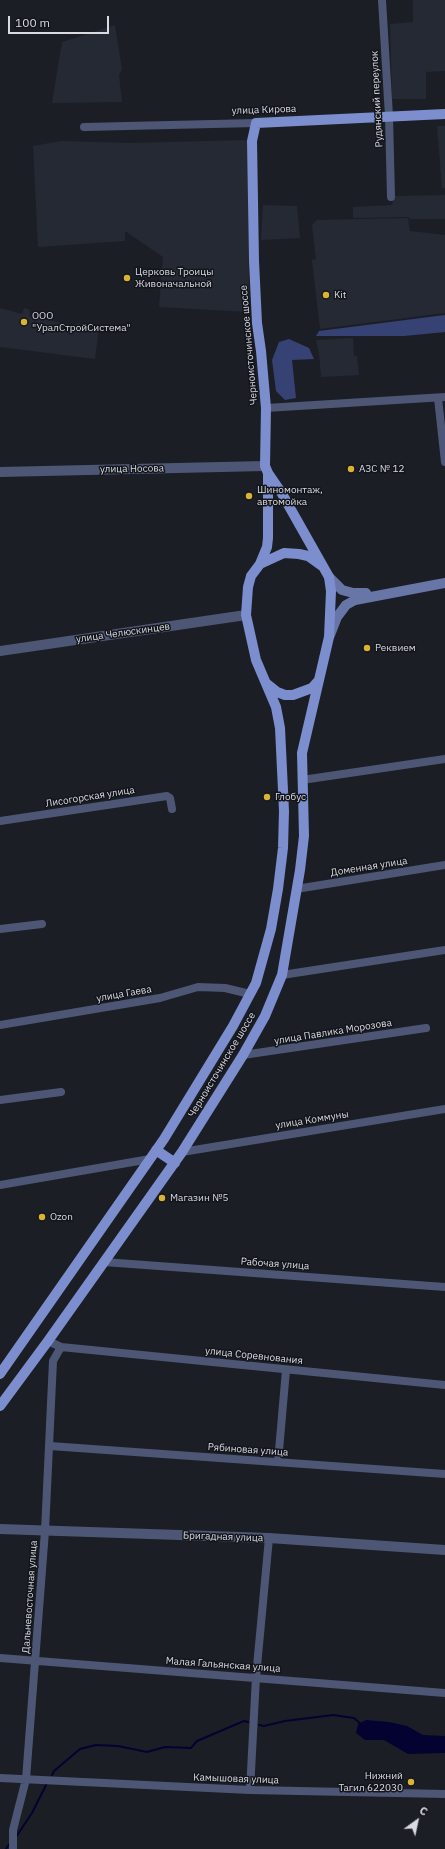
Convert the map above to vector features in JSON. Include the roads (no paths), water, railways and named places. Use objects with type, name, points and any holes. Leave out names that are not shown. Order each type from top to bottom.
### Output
[{"type":"main road","name":"улица Кирова","points":[[256,123],[445,114]]},
{"type":"main road","name":"Черноисточинское шоссе","points":[[256,123],[252,141],[254,261],[257,323],[266,408],[268,538],[267,547],[260,564]]},
{"type":"main road","points":[[266,470],[281,492],[322,566],[329,577],[342,590],[353,593],[398,591]]},
{"type":"main road","points":[[322,566],[308,556],[291,553],[276,556],[260,564],[251,576],[248,586],[246,615],[256,660],[264,681],[277,692],[289,695],[301,694],[312,688],[319,680],[329,637],[336,617],[346,605],[355,600],[445,583]]},
{"type":"main road","points":[[329,577],[331,591],[329,637]]},
{"type":"main road","name":"Черноисточинское шоссе","points":[[0,1406],[48,1342],[175,1163],[243,1056],[265,1016],[282,975],[300,870],[304,836],[302,753],[319,680]]},
{"type":"main road","name":"Черноисточинское шоссе","points":[[0,1374],[156,1150],[233,1026],[250,994],[261,968],[271,930],[278,889],[284,832],[280,728],[276,706],[264,681]]},
{"type":"main road","points":[[156,1150],[175,1163]]},
{"type":"street","name":"Рудянский переулок","points":[[382,0],[390,116],[391,197]]},
{"type":"street","name":"улица Кирова","points":[[84,127],[256,123]]},
{"type":"street","points":[[266,408],[442,398],[445,462]]},
{"type":"street","name":"улица Носова","points":[[0,472],[266,470]]},
{"type":"street","name":"улица Челюскинцев","points":[[0,651],[246,615]]},
{"type":"street","points":[[302,780],[445,759]]},
{"type":"street","name":"Лисогорская улица","points":[[0,821],[165,796],[170,798],[172,809]]},
{"type":"street","name":"Доменная улица","points":[[296,889],[445,865]]},
{"type":"street","points":[[0,928],[42,924]]},
{"type":"street","points":[[282,975],[445,950]]},
{"type":"street","name":"улица Гаева","points":[[0,1025],[160,998],[198,987],[225,988],[250,994]]},
{"type":"street","name":"улица Павлика Морозова","points":[[243,1056],[426,1028]]},
{"type":"street","points":[[0,1100],[60,1092]]},
{"type":"street","name":"улица Коммуны","points":[[182,1152],[445,1109]]},
{"type":"street","points":[[0,1185],[150,1159]]},
{"type":"street","name":"Рабочая улица","points":[[104,1262],[445,1286]]},
{"type":"street","name":"улица Соревнования","points":[[48,1342],[60,1346],[445,1385]]},
{"type":"street","name":"Дальневосточная улица","points":[[13,1849],[13,1830],[26,1779],[45,1531],[53,1361],[60,1346]]},
{"type":"street","points":[[278,1462],[286,1370]]},
{"type":"street","name":"Рябиновая улица","points":[[50,1446],[445,1474]]},
{"type":"street","name":"Бригадная улица","points":[[0,1529],[269,1538],[445,1550]]},
{"type":"street","points":[[250,1790],[256,1677],[269,1538]]},
{"type":"street","name":"Малая Гальянская улица","points":[[0,1658],[445,1693]]},
{"type":"street","name":"Камышовая улица","points":[[0,1778],[250,1790],[445,1794]]},
{"type":"waterway","points":[[259,1725],[264,1726],[285,1721],[333,1715],[354,1718],[362,1725]]},
{"type":"waterway","points":[[52,1775],[54,1771],[80,1749],[96,1745],[118,1746],[147,1752],[165,1747],[191,1748],[197,1741],[244,1721],[248,1722]]},
{"type":"waterway","points":[[16,1837],[32,1813],[46,1785]]},
{"type":"waterway","points":[[6,1849],[10,1843]]},
{"type":"place","name":"Церковь Троицы Живоначальной","points":[[127,278]]},
{"type":"place","name":"Kit","points":[[326,295]]},
{"type":"place","name":"ООО \"УралСтройСистема\"","points":[[24,322]]},
{"type":"place","name":"АЗС № 12","points":[[351,469]]},
{"type":"place","name":"Шиномонтаж, автомойка","points":[[249,496]]},
{"type":"place","name":"Реквием","points":[[367,648]]},
{"type":"place","name":"Глобус","points":[[267,797]]},
{"type":"place","name":"Магазин №5","points":[[162,1198]]},
{"type":"place","name":"Ozon","points":[[42,1217]]},
{"type":"place","name":"Нижний Тагил 622030","points":[[411,1782]]}]
